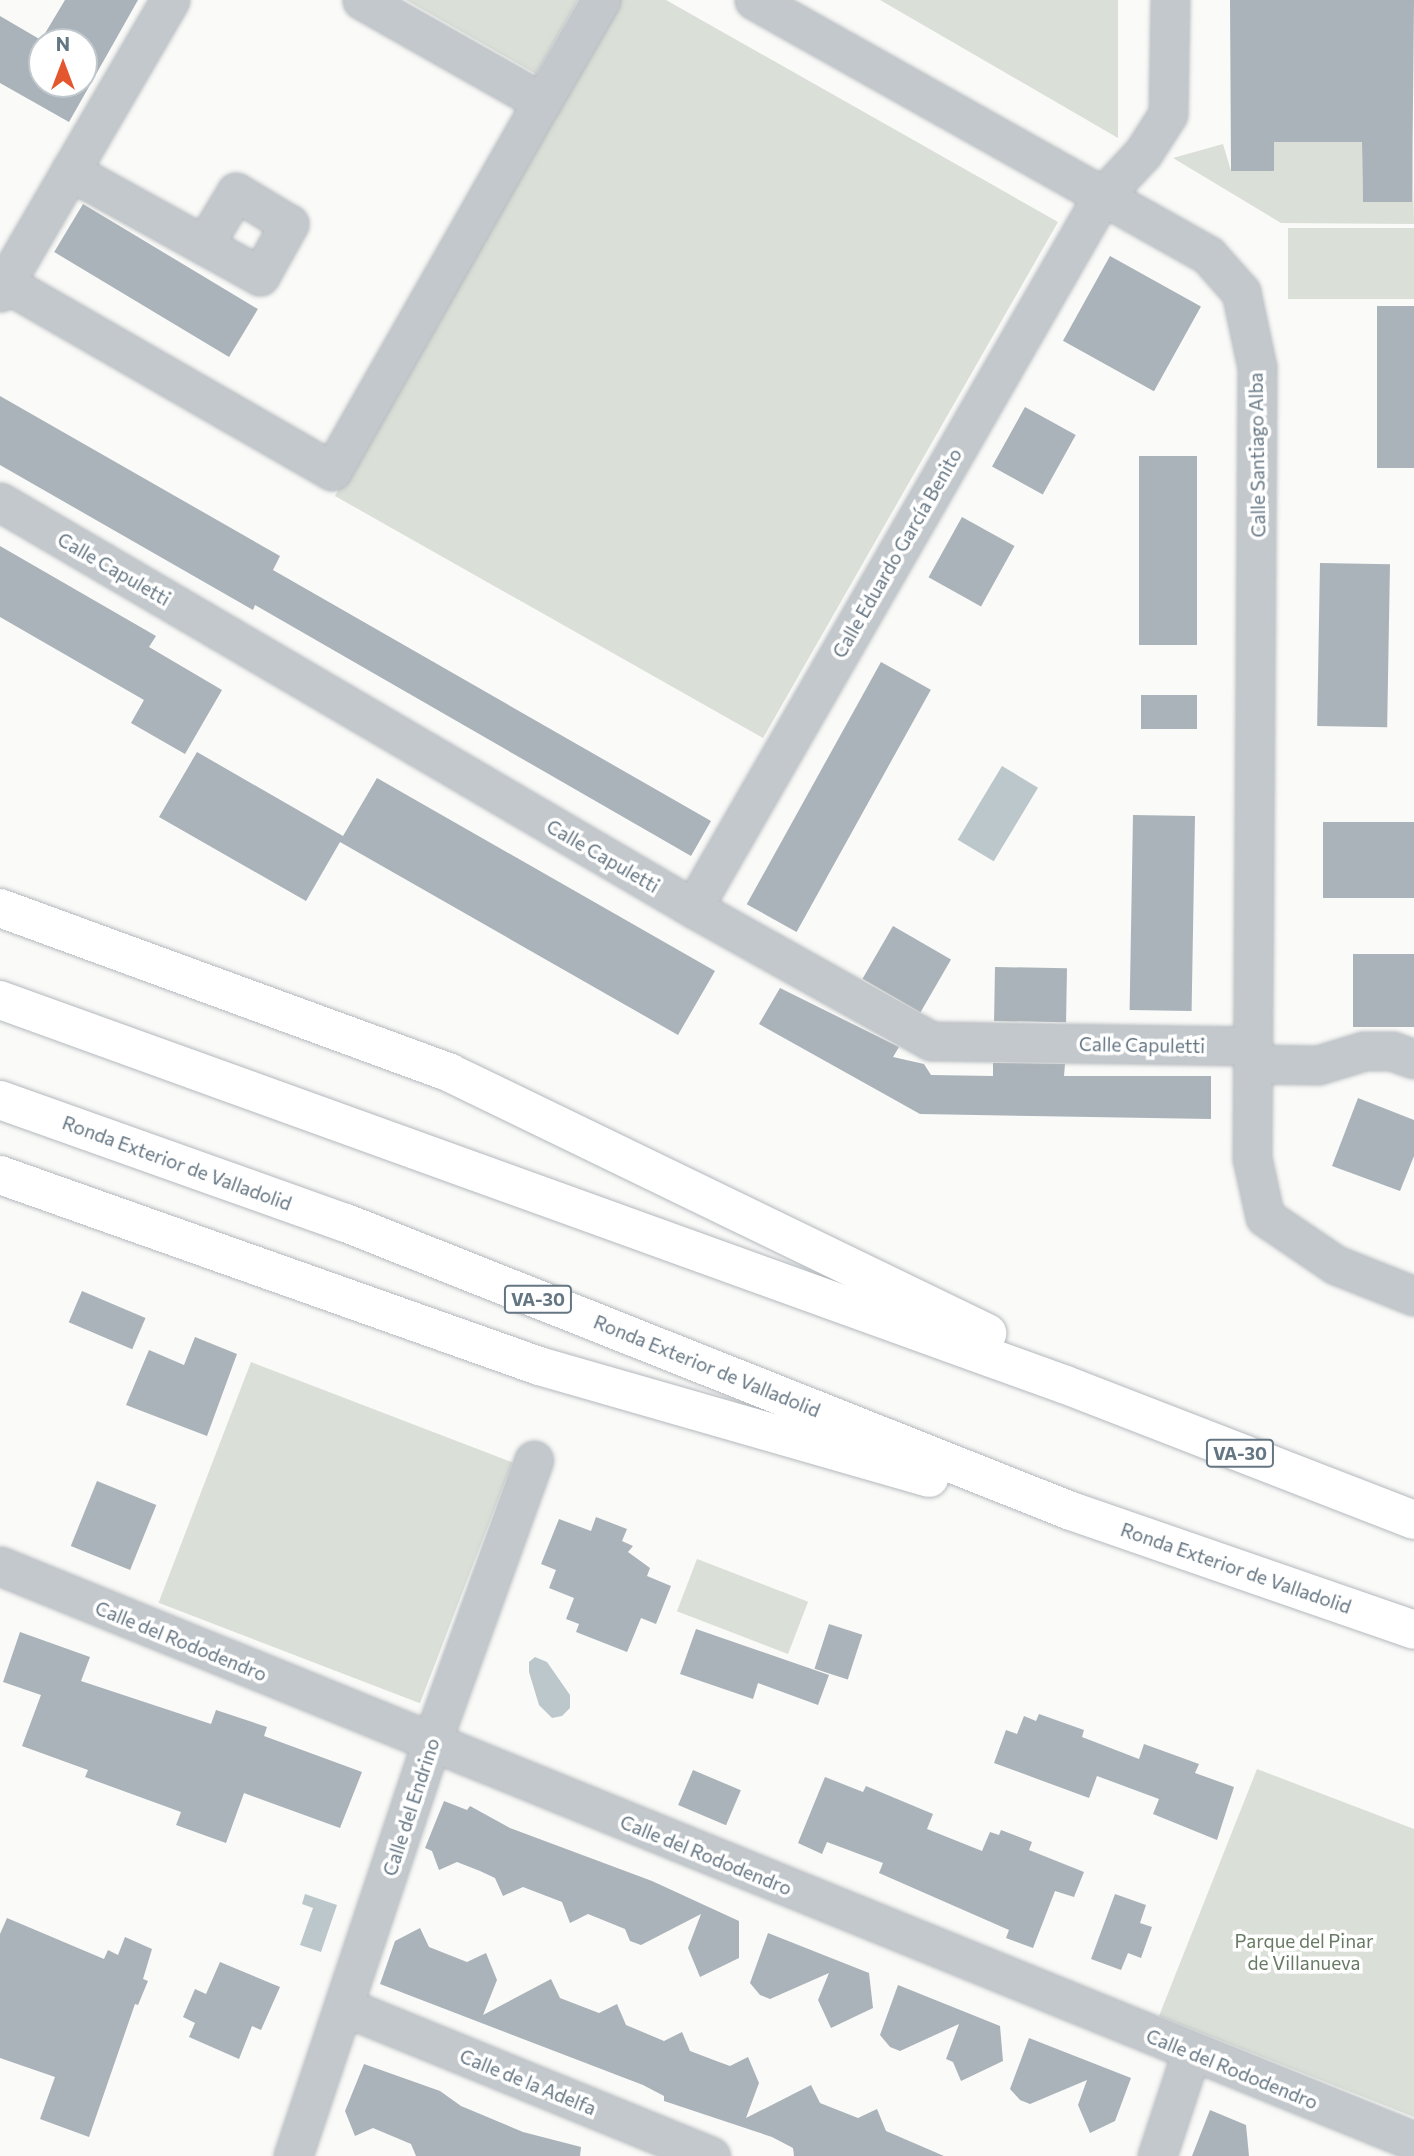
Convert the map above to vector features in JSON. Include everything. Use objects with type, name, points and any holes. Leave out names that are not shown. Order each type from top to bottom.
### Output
[{"type":"highway","points":[[0,908],[450,1073],[992,1336],[1066,1385]]},
{"type":"highway","name":"VA-30","points":[[0,1000],[1066,1385],[1414,1520]]},
{"type":"highway","name":"Ronda Exterior de Valladolid","points":[[0,1100],[346,1223],[1071,1511],[1414,1630]]},
{"type":"highway","points":[[0,1175],[539,1366],[957,1486],[1071,1511]]},
{"type":"street","points":[[170,0],[2,285],[332,471],[601,0]]},
{"type":"street","points":[[362,0],[542,102]]},
{"type":"street","name":"Calle Santiago Alba","points":[[754,0],[1101,198],[1208,255],[1241,292],[1257,367],[1252,1158],[1265,1217],[1336,1265],[1414,1296]]},
{"type":"street","name":"Calle Eduardo García Benito","points":[[693,908],[1101,198],[1143,153],[1168,114],[1170,0]]},
{"type":"street","points":[[70,171],[204,245]]},
{"type":"street","name":"Calle Capuletti","points":[[0,502],[693,908],[931,1041],[1253,1055]]},
{"type":"street","points":[[1253,1055],[1318,1065],[1364,1051],[1392,1051],[1414,1059]]},
{"type":"street","name":"Calle del Endrino","points":[[293,2156],[431,1744],[534,1460]]},
{"type":"street","name":"Calle del Rododendro","points":[[0,1566],[431,1744],[1414,2141]]},
{"type":"street","name":"Calle de la Adelfa","points":[[345,2007],[711,2156]]},
{"type":"street","points":[[1157,2156],[1191,2053]]},
{"type":"green space","points":[[406,0],[578,0],[536,74]]},
{"type":"green space","points":[[617,0],[666,0],[1058,222],[763,738],[335,496]]},
{"type":"green space","points":[[880,0],[1118,0],[1118,138]]},
{"type":"green space","points":[[1412,139],[1414,224],[1281,223],[1173,158],[1223,144],[1231,171],[1270,171],[1274,142],[1362,142],[1363,202],[1412,202]]},
{"type":"green space","points":[[1288,228],[1414,228],[1414,299],[1288,299]]},
{"type":"green space","points":[[251,1362],[512,1462],[420,1703],[159,1603]]},
{"type":"green space","points":[[697,1559],[808,1602],[788,1654],[677,1611]]},
{"type":"green space","name":"Parque del Pinar de Villanueva","points":[[1257,1769],[1414,1829],[1414,2117],[1159,2016]]},
{"type":"shaded area","points":[[1002,766],[1038,788],[994,861],[958,840]]},
{"type":"shaded area","points":[[535,1657],[547,1662],[570,1695],[570,1708],[562,1716],[552,1718],[539,1705],[529,1672],[529,1662]]},
{"type":"shaded area","points":[[305,1894],[337,1905],[321,1952],[300,1945],[313,1908],[302,1904]]},
{"type":"building","points":[[65,0],[138,0],[98,71],[98,28],[48,28]]},
{"type":"building","points":[[1230,0],[1414,0],[1412,202],[1363,202],[1362,142],[1274,142],[1274,171],[1231,171]]},
{"type":"building","points":[[0,16],[28,32],[28,98],[83,98],[69,122],[0,83]]},
{"type":"building","points":[[83,204],[258,309],[229,357],[54,252]]},
{"type":"building","points":[[1110,256],[1201,306],[1154,391],[1063,341]]},
{"type":"building","points":[[1377,306],[1414,306],[1414,468],[1377,468]]},
{"type":"building","points":[[0,396],[280,556],[273,570],[711,821],[691,856],[255,605],[253,610],[0,465]]},
{"type":"building","points":[[1025,407],[1076,435],[1043,495],[992,466]]},
{"type":"building","points":[[1139,456],[1197,456],[1197,645],[1139,645]]},
{"type":"building","points":[[962,517],[1014,546],[981,606],[929,577]]},
{"type":"building","points":[[0,546],[156,636],[149,647],[222,690],[185,754],[131,723],[144,700],[0,617]]},
{"type":"building","points":[[1320,563],[1390,564],[1387,727],[1317,726]]},
{"type":"building","points":[[881,662],[931,690],[797,932],[747,904]]},
{"type":"building","points":[[1141,695],[1197,695],[1197,729],[1141,729]]},
{"type":"building","points":[[197,752],[343,836],[377,778],[715,971],[678,1035],[340,842],[306,901],[159,817]]},
{"type":"building","points":[[1133,815],[1195,816],[1192,1011],[1130,1010]]},
{"type":"building","points":[[1323,822],[1414,822],[1414,898],[1323,898]]},
{"type":"building","points":[[893,926],[951,960],[921,1012],[862,979]]},
{"type":"building","points":[[1353,954],[1414,954],[1414,1027],[1353,1027]]},
{"type":"building","points":[[995,967],[1067,968],[1066,1022],[994,1021]]},
{"type":"building","points":[[780,988],[899,1047],[893,1057],[924,1064],[931,1075],[993,1076],[993,1063],[1065,1064],[1064,1076],[1211,1076],[1211,1119],[920,1114],[759,1024]]},
{"type":"building","points":[[1358,1098],[1414,1120],[1414,1156],[1400,1191],[1332,1166]]},
{"type":"building","points":[[82,1291],[146,1318],[132,1349],[69,1322]]},
{"type":"building","points":[[195,1337],[237,1354],[207,1436],[126,1405],[149,1350],[184,1365]]},
{"type":"building","points":[[97,1481],[156,1505],[130,1570],[71,1546]]},
{"type":"building","points":[[596,1517],[627,1529],[622,1541],[633,1546],[628,1552],[650,1568],[647,1576],[671,1586],[656,1624],[641,1618],[627,1652],[576,1632],[579,1624],[566,1619],[574,1598],[549,1588],[556,1570],[541,1564],[559,1519],[591,1531]]},
{"type":"building","points":[[829,1624],[862,1635],[848,1680],[814,1669]]},
{"type":"building","points":[[696,1629],[829,1675],[818,1705],[758,1683],[753,1699],[680,1674]]},
{"type":"building","points":[[20,1632],[90,1657],[81,1681],[211,1724],[216,1710],[267,1727],[264,1736],[362,1772],[340,1828],[244,1793],[226,1843],[176,1825],[181,1812],[85,1777],[88,1770],[22,1746],[41,1695],[3,1682]]},
{"type":"building","points":[[1039,1714],[1084,1730],[1082,1737],[1139,1759],[1144,1744],[1199,1764],[1195,1773],[1234,1787],[1217,1840],[1153,1814],[1159,1799],[1097,1776],[1089,1798],[994,1763],[1006,1730],[1017,1734],[1024,1716],[1036,1721]]},
{"type":"building","points":[[693,1770],[741,1790],[726,1825],[678,1805]]},
{"type":"building","points":[[825,1777],[863,1792],[866,1786],[933,1814],[927,1829],[982,1851],[990,1832],[999,1835],[1001,1830],[1032,1842],[1029,1850],[1084,1872],[1074,1897],[1055,1891],[1033,1948],[1006,1938],[1009,1930],[879,1873],[883,1863],[827,1842],[822,1854],[798,1843]]},
{"type":"building","points":[[444,1801],[467,1810],[470,1806],[510,1828],[652,1881],[739,1921],[739,1958],[700,1977],[688,1948],[701,1914],[641,1945],[630,1941],[625,1929],[588,1914],[570,1923],[562,1902],[523,1887],[503,1896],[495,1878],[457,1862],[439,1870],[432,1851],[425,1848]]},
{"type":"building","points":[[1115,1894],[1146,1905],[1140,1923],[1152,1927],[1141,1958],[1128,1953],[1121,1970],[1091,1959]]},
{"type":"building","points":[[7,1918],[104,1959],[108,1950],[118,1955],[125,1937],[152,1949],[143,1979],[148,1981],[138,2005],[135,2004],[89,2137],[40,2119],[55,2077],[0,2058],[0,1934]]},
{"type":"building","points":[[420,1928],[429,1947],[467,1962],[486,1953],[497,1980],[483,2015],[551,1979],[560,1998],[599,2013],[617,2004],[626,2025],[664,2041],[682,2032],[690,2051],[730,2066],[748,2057],[759,2083],[746,2118],[811,2085],[820,2103],[858,2118],[877,2109],[886,2131],[944,2156],[794,2156],[793,2148],[772,2137],[664,2101],[664,2096],[643,2085],[380,1984],[395,1941]]},
{"type":"building","points":[[768,1933],[869,1973],[873,2008],[831,2028],[818,2000],[829,1973],[770,1999],[760,1995],[750,1983]]},
{"type":"building","points":[[220,1962],[280,1987],[261,2030],[252,2026],[239,2059],[189,2037],[195,2023],[183,2017],[195,1989],[206,1994]]},
{"type":"building","points":[[898,1985],[1000,2026],[1003,2061],[961,2081],[953,2062],[946,2059],[959,2024],[900,2051],[890,2047],[880,2035]]},
{"type":"building","points":[[1029,2038],[1131,2078],[1115,2121],[1090,2133],[1078,2105],[1087,2080],[1030,2104],[1020,2100],[1010,2089]]},
{"type":"building","points":[[364,2064],[440,2091],[461,2106],[523,2132],[581,2147],[580,2156],[416,2156],[411,2144],[373,2128],[355,2136],[345,2111]]},
{"type":"building","points":[[1210,2110],[1246,2125],[1249,2156],[1192,2156]]}]
